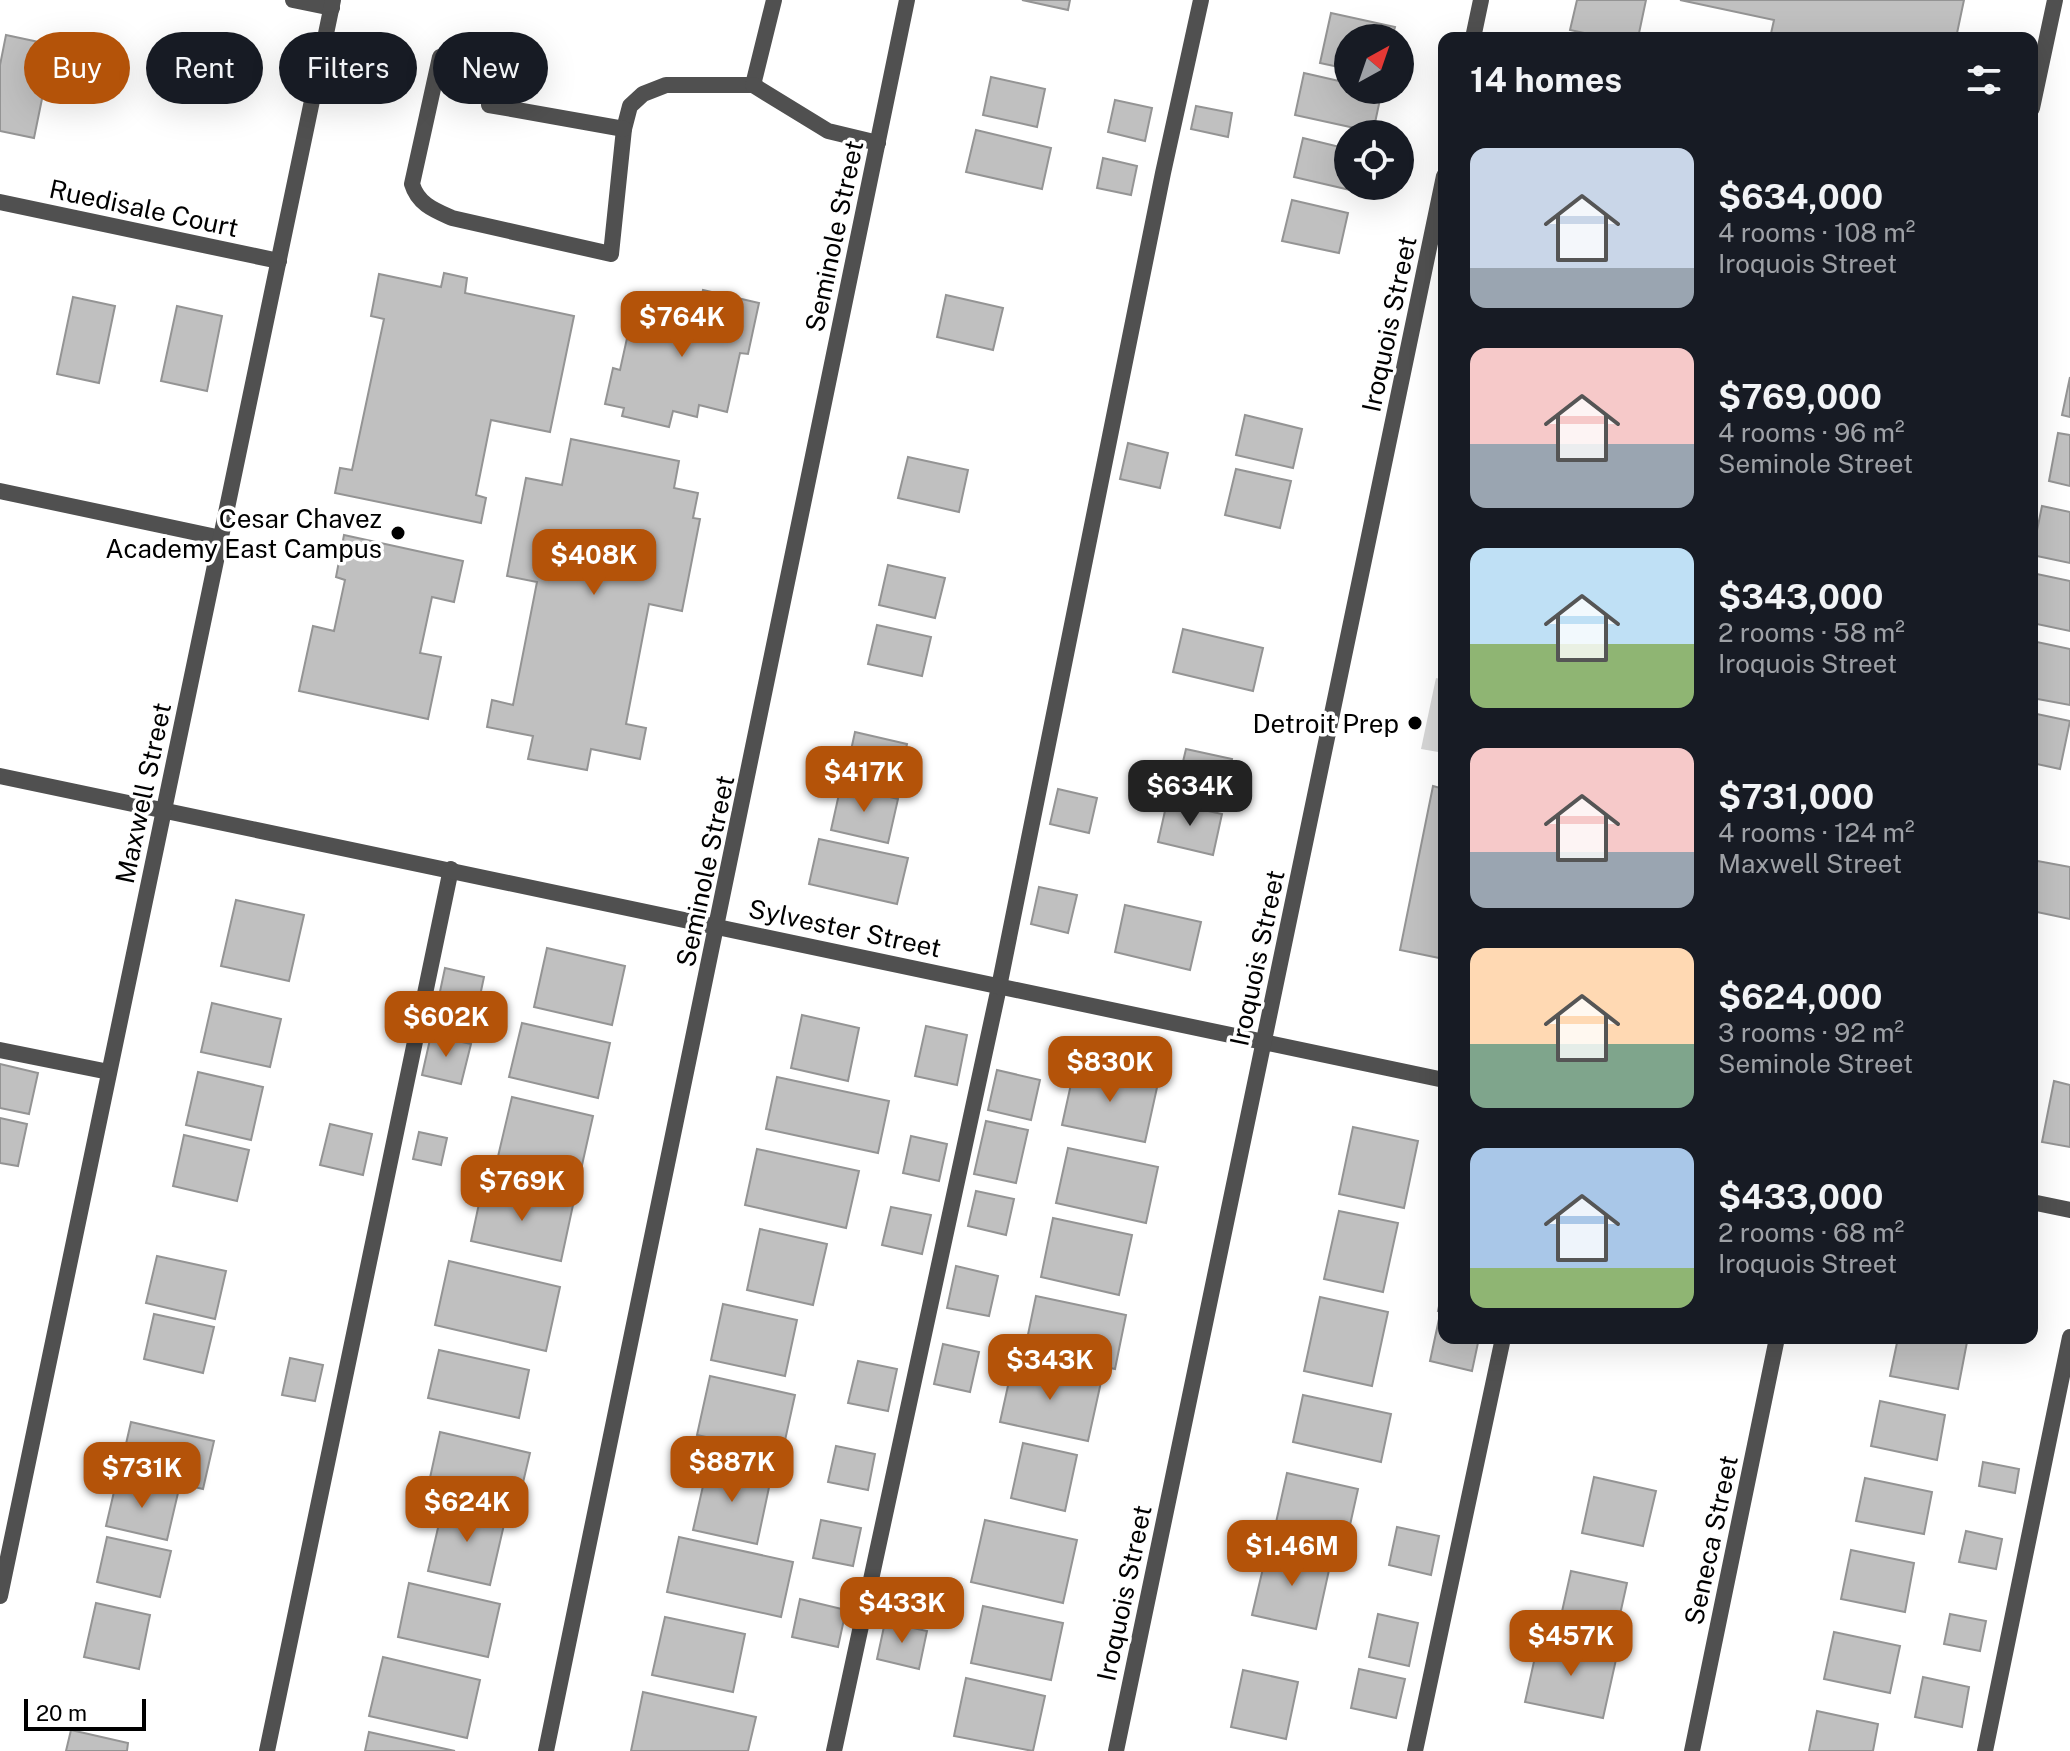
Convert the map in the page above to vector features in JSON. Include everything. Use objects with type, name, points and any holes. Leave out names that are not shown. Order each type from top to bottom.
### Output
[{"type":"street","points":[[293,0],[333,4]]},
{"type":"street","points":[[753,85],[774,0]]},
{"type":"street","name":"Seminole Street","points":[[546,1751],[719,925],[907,0]]},
{"type":"street","points":[[834,1751],[999,987],[1163,173],[1201,0]]},
{"type":"street","points":[[1474,32],[1481,0]]},
{"type":"street","points":[[2038,80],[2055,0]]},
{"type":"street","name":"Maxwell Street","points":[[0,1596],[333,4]]},
{"type":"street","points":[[433,89],[412,184],[415,197],[431,209],[452,218],[611,254],[624,129],[630,106],[643,94],[666,85],[753,85],[828,131],[878,143]]},
{"type":"street","points":[[489,105],[624,129]]},
{"type":"street","name":"Ruedisale Court","points":[[0,202],[279,261]]},
{"type":"street","name":"Iroquois Street","points":[[1116,1751],[1438,205]]},
{"type":"street","points":[[0,491],[221,538]]},
{"type":"street","name":"Sylvester Street","points":[[0,776],[164,808],[1438,1079]]},
{"type":"street","points":[[267,1751],[451,869]]},
{"type":"street","points":[[0,1050],[109,1072]]},
{"type":"street","points":[[2038,1203],[2070,1210]]},
{"type":"street","points":[[1985,1751],[2070,1337]]},
{"type":"street","points":[[1415,1751],[1502,1344]]},
{"type":"street","name":"Seneca Street","points":[[1692,1751],[1776,1344]]},
{"type":"shaded area","points":[[1436,678],[1438,752],[1421,749]]},
{"type":"building","points":[[1022,0],[1070,0],[1068,10]]},
{"type":"building","points":[[1577,0],[1646,0],[1639,32],[1570,30]]},
{"type":"building","points":[[1680,0],[1964,0],[1957,32],[1771,32],[1774,20]]},
{"type":"building","points":[[1331,13],[1381,24],[1334,24],[1334,66],[1320,63]]},
{"type":"building","points":[[6,35],[24,39],[24,104],[41,104],[34,138],[0,131],[0,65]]},
{"type":"building","points":[[1304,73],[1334,80],[1334,104],[1379,104],[1376,120],[1334,120],[1334,124],[1295,115]]},
{"type":"building","points":[[991,77],[1045,89],[1037,127],[983,115]]},
{"type":"building","points":[[1115,100],[1152,108],[1145,141],[1108,132]]},
{"type":"building","points":[[1196,106],[1232,113],[1228,137],[1191,129]]},
{"type":"building","points":[[976,130],[1051,148],[1042,189],[966,172]]},
{"type":"building","points":[[1303,138],[1334,146],[1334,186],[1294,177]]},
{"type":"building","points":[[1103,158],[1137,166],[1131,195],[1097,188]]},
{"type":"building","points":[[1292,200],[1348,213],[1339,253],[1282,241]]},
{"type":"building","points":[[444,273],[467,278],[465,293],[574,316],[550,432],[491,420],[476,495],[486,498],[481,523],[335,493],[340,468],[352,470],[384,319],[371,316],[379,274],[441,287]]},
{"type":"building","points":[[703,290],[759,303],[748,354],[740,353],[727,412],[699,405],[697,417],[673,411],[669,427],[622,416],[624,408],[605,404],[613,368],[620,370],[635,302],[697,316]]},
{"type":"building","points":[[946,295],[1003,308],[993,350],[937,337]]},
{"type":"building","points":[[73,297],[115,306],[99,383],[57,374]]},
{"type":"building","points":[[177,306],[222,316],[207,391],[161,381]]},
{"type":"building","points":[[2070,377],[2070,417],[2062,415]]},
{"type":"building","points":[[1245,415],[1302,429],[1293,468],[1236,455]]},
{"type":"building","points":[[2058,433],[2070,435],[2070,486],[2049,481]]},
{"type":"building","points":[[571,439],[679,461],[674,488],[698,493],[693,518],[700,519],[682,611],[649,604],[626,724],[646,728],[640,759],[591,749],[587,770],[528,759],[533,736],[487,727],[492,700],[513,705],[537,582],[507,576],[526,478],[562,485]]},
{"type":"building","points":[[1128,443],[1168,453],[1160,488],[1120,479]]},
{"type":"building","points":[[908,457],[968,470],[959,512],[898,498]]},
{"type":"building","points":[[1236,469],[1291,481],[1280,528],[1225,515]]},
{"type":"building","points":[[2042,506],[2070,512],[2070,563],[2038,556],[2038,526]]},
{"type":"building","points":[[344,535],[463,561],[454,602],[432,597],[420,653],[441,657],[428,719],[299,691],[313,626],[334,631],[345,580],[336,577]]},
{"type":"building","points":[[888,565],[945,578],[935,618],[879,605]]},
{"type":"building","points":[[2038,574],[2070,581],[2070,631],[2038,624]]},
{"type":"building","points":[[877,625],[931,637],[922,676],[868,664]]},
{"type":"building","points":[[1183,629],[1263,648],[1253,691],[1173,672]]},
{"type":"building","points":[[2038,642],[2070,649],[2070,705],[2038,699]]},
{"type":"building","points":[[2038,714],[2070,721],[2060,769],[2038,764]]},
{"type":"building","points":[[855,732],[907,744],[898,785],[846,773]]},
{"type":"building","points":[[1186,749],[1232,759],[1224,798],[1177,787]]},
{"type":"building","points":[[841,785],[898,799],[888,843],[831,830]]},
{"type":"building","points":[[1433,786],[1438,787],[1438,958],[1400,950]]},
{"type":"building","points":[[1058,789],[1097,798],[1089,833],[1050,824]]},
{"type":"building","points":[[1167,802],[1222,814],[1213,855],[1158,842]]},
{"type":"building","points":[[819,839],[908,858],[897,904],[809,884]]},
{"type":"building","points":[[2038,861],[2070,867],[2070,919],[2038,912]]},
{"type":"building","points":[[1039,887],[1077,895],[1068,933],[1031,924]]},
{"type":"building","points":[[236,900],[304,915],[289,981],[221,966]]},
{"type":"building","points":[[1125,905],[1201,922],[1190,970],[1115,952]]},
{"type":"building","points":[[547,948],[625,966],[612,1025],[534,1007]]},
{"type":"building","points":[[445,968],[484,977],[477,1010],[438,1001]]},
{"type":"building","points":[[212,1003],[281,1019],[270,1067],[201,1052]]},
{"type":"building","points":[[802,1015],[859,1028],[848,1081],[791,1068]]},
{"type":"building","points":[[522,1023],[610,1043],[598,1098],[509,1077]]},
{"type":"building","points":[[926,1026],[967,1035],[957,1085],[915,1076]]},
{"type":"building","points":[[431,1035],[471,1044],[461,1084],[422,1075]]},
{"type":"building","points":[[0,1064],[38,1073],[29,1114],[0,1108]]},
{"type":"building","points":[[1075,1066],[1158,1083],[1145,1142],[1062,1125]]},
{"type":"building","points":[[997,1070],[1040,1080],[1031,1120],[988,1110]]},
{"type":"building","points":[[198,1072],[263,1087],[251,1140],[186,1125]]},
{"type":"building","points":[[777,1077],[889,1101],[878,1153],[766,1129]]},
{"type":"building","points":[[2054,1081],[2070,1085],[2070,1147],[2042,1142]]},
{"type":"building","points":[[512,1097],[593,1116],[578,1183],[496,1165]]},
{"type":"building","points":[[0,1118],[27,1124],[18,1166],[0,1163]]},
{"type":"building","points":[[986,1121],[1028,1130],[1016,1183],[974,1174]]},
{"type":"building","points":[[330,1124],[372,1134],[363,1175],[320,1165]]},
{"type":"building","points":[[1353,1127],[1418,1141],[1404,1208],[1339,1194]]},
{"type":"building","points":[[419,1132],[447,1138],[441,1165],[413,1159]]},
{"type":"building","points":[[184,1135],[249,1150],[237,1201],[173,1186]]},
{"type":"building","points":[[911,1136],[947,1144],[939,1181],[903,1173]]},
{"type":"building","points":[[1068,1148],[1158,1167],[1146,1223],[1056,1203]]},
{"type":"building","points":[[757,1149],[859,1171],[846,1228],[745,1205]]},
{"type":"building","points":[[483,1185],[573,1205],[561,1261],[471,1241]]},
{"type":"building","points":[[976,1191],[1014,1199],[1006,1235],[968,1226]]},
{"type":"building","points":[[891,1207],[931,1215],[922,1254],[882,1245]]},
{"type":"building","points":[[1339,1211],[1398,1223],[1383,1292],[1324,1279]]},
{"type":"building","points":[[1053,1218],[1132,1235],[1119,1295],[1041,1277]]},
{"type":"building","points":[[760,1229],[827,1244],[813,1305],[747,1290]]},
{"type":"building","points":[[157,1256],[226,1271],[215,1319],[146,1303]]},
{"type":"building","points":[[449,1261],[560,1287],[546,1351],[435,1325]]},
{"type":"building","points":[[956,1266],[998,1276],[989,1316],[947,1308]]},
{"type":"building","points":[[1036,1296],[1126,1315],[1115,1369],[1025,1349]]},
{"type":"building","points":[[1320,1297],[1388,1312],[1372,1386],[1304,1371]]},
{"type":"building","points":[[723,1304],[797,1320],[785,1376],[711,1360]]},
{"type":"building","points":[[154,1314],[214,1327],[203,1373],[144,1359]]},
{"type":"building","points":[[1438,1324],[1438,1344],[1478,1344],[1472,1371],[1430,1361]]},
{"type":"building","points":[[943,1344],[979,1352],[970,1392],[934,1384]]},
{"type":"building","points":[[1897,1344],[1967,1344],[1958,1389],[1890,1376]]},
{"type":"building","points":[[439,1350],[529,1370],[519,1418],[428,1398]]},
{"type":"building","points":[[290,1358],[323,1365],[315,1401],[282,1395]]},
{"type":"building","points":[[858,1361],[897,1369],[888,1411],[848,1403]]},
{"type":"building","points":[[1013,1363],[1101,1382],[1088,1441],[1000,1422]]},
{"type":"building","points":[[710,1376],[795,1395],[782,1454],[697,1435]]},
{"type":"building","points":[[1303,1395],[1391,1414],[1381,1462],[1293,1442]]},
{"type":"building","points":[[1880,1401],[1945,1415],[1937,1460],[1871,1446]]},
{"type":"building","points":[[131,1422],[214,1441],[203,1489],[120,1470]]},
{"type":"building","points":[[440,1432],[530,1453],[517,1508],[428,1487]]},
{"type":"building","points":[[1023,1443],[1077,1455],[1065,1511],[1011,1498]]},
{"type":"building","points":[[836,1446],[875,1454],[868,1490],[828,1482]]},
{"type":"building","points":[[1983,1462],[2019,1469],[2015,1493],[1979,1486]]},
{"type":"building","points":[[708,1464],[771,1478],[757,1544],[693,1530]]},
{"type":"building","points":[[1287,1473],[1358,1489],[1346,1543],[1275,1527]]},
{"type":"building","points":[[1594,1477],[1656,1491],[1643,1546],[1582,1533]]},
{"type":"building","points":[[1865,1478],[1932,1492],[1924,1534],[1856,1521]]},
{"type":"building","points":[[117,1479],[178,1493],[167,1540],[106,1526]]},
{"type":"building","points":[[444,1502],[506,1516],[490,1585],[428,1571]]},
{"type":"building","points":[[821,1520],[861,1528],[853,1566],[813,1558]]},
{"type":"building","points":[[985,1520],[1077,1540],[1063,1603],[971,1582]]},
{"type":"building","points":[[1397,1527],[1439,1536],[1431,1575],[1389,1565]]},
{"type":"building","points":[[1966,1531],[2002,1539],[1996,1569],[1959,1562]]},
{"type":"building","points":[[107,1537],[171,1551],[160,1597],[97,1582]]},
{"type":"building","points":[[679,1537],[793,1562],[781,1617],[667,1592]]},
{"type":"building","points":[[1268,1547],[1331,1561],[1316,1629],[1252,1615]]},
{"type":"building","points":[[1851,1550],[1914,1563],[1905,1612],[1841,1599]]},
{"type":"building","points":[[1571,1571],[1627,1583],[1617,1628],[1561,1616]]},
{"type":"building","points":[[409,1583],[500,1604],[488,1657],[398,1637]]},
{"type":"building","points":[[800,1599],[846,1610],[838,1647],[792,1637]]},
{"type":"building","points":[[96,1603],[150,1615],[139,1669],[84,1657]]},
{"type":"building","points":[[983,1606],[1063,1623],[1051,1680],[971,1663]]},
{"type":"building","points":[[1378,1614],[1418,1623],[1409,1666],[1369,1657]]},
{"type":"building","points":[[1950,1614],[1986,1621],[1980,1651],[1944,1644]]},
{"type":"building","points":[[665,1617],[745,1634],[733,1692],[652,1675]]},
{"type":"building","points":[[885,1622],[927,1631],[919,1669],[877,1659]]},
{"type":"building","points":[[1834,1632],[1900,1646],[1890,1693],[1824,1679]]},
{"type":"building","points":[[1539,1639],[1617,1655],[1603,1718],[1525,1702]]},
{"type":"building","points":[[383,1657],[480,1680],[467,1738],[369,1716]]},
{"type":"building","points":[[1359,1669],[1405,1679],[1396,1718],[1351,1708]]},
{"type":"building","points":[[1243,1670],[1298,1682],[1286,1739],[1231,1727]]},
{"type":"building","points":[[1923,1677],[1969,1687],[1962,1727],[1915,1717]]},
{"type":"building","points":[[966,1678],[1045,1696],[1033,1751],[954,1736]]},
{"type":"building","points":[[643,1692],[756,1717],[748,1751],[631,1751]]},
{"type":"building","points":[[1817,1711],[1878,1724],[1873,1751],[1809,1751]]},
{"type":"building","points":[[71,1730],[128,1743],[127,1751],[66,1751]]},
{"type":"building","points":[[369,1732],[455,1751],[365,1751]]},
{"type":"place","name":"Cesar Chavez Academy East Campus","points":[[398,533]]},
{"type":"place","name":"Detroit Prep","points":[[1415,723]]}]
